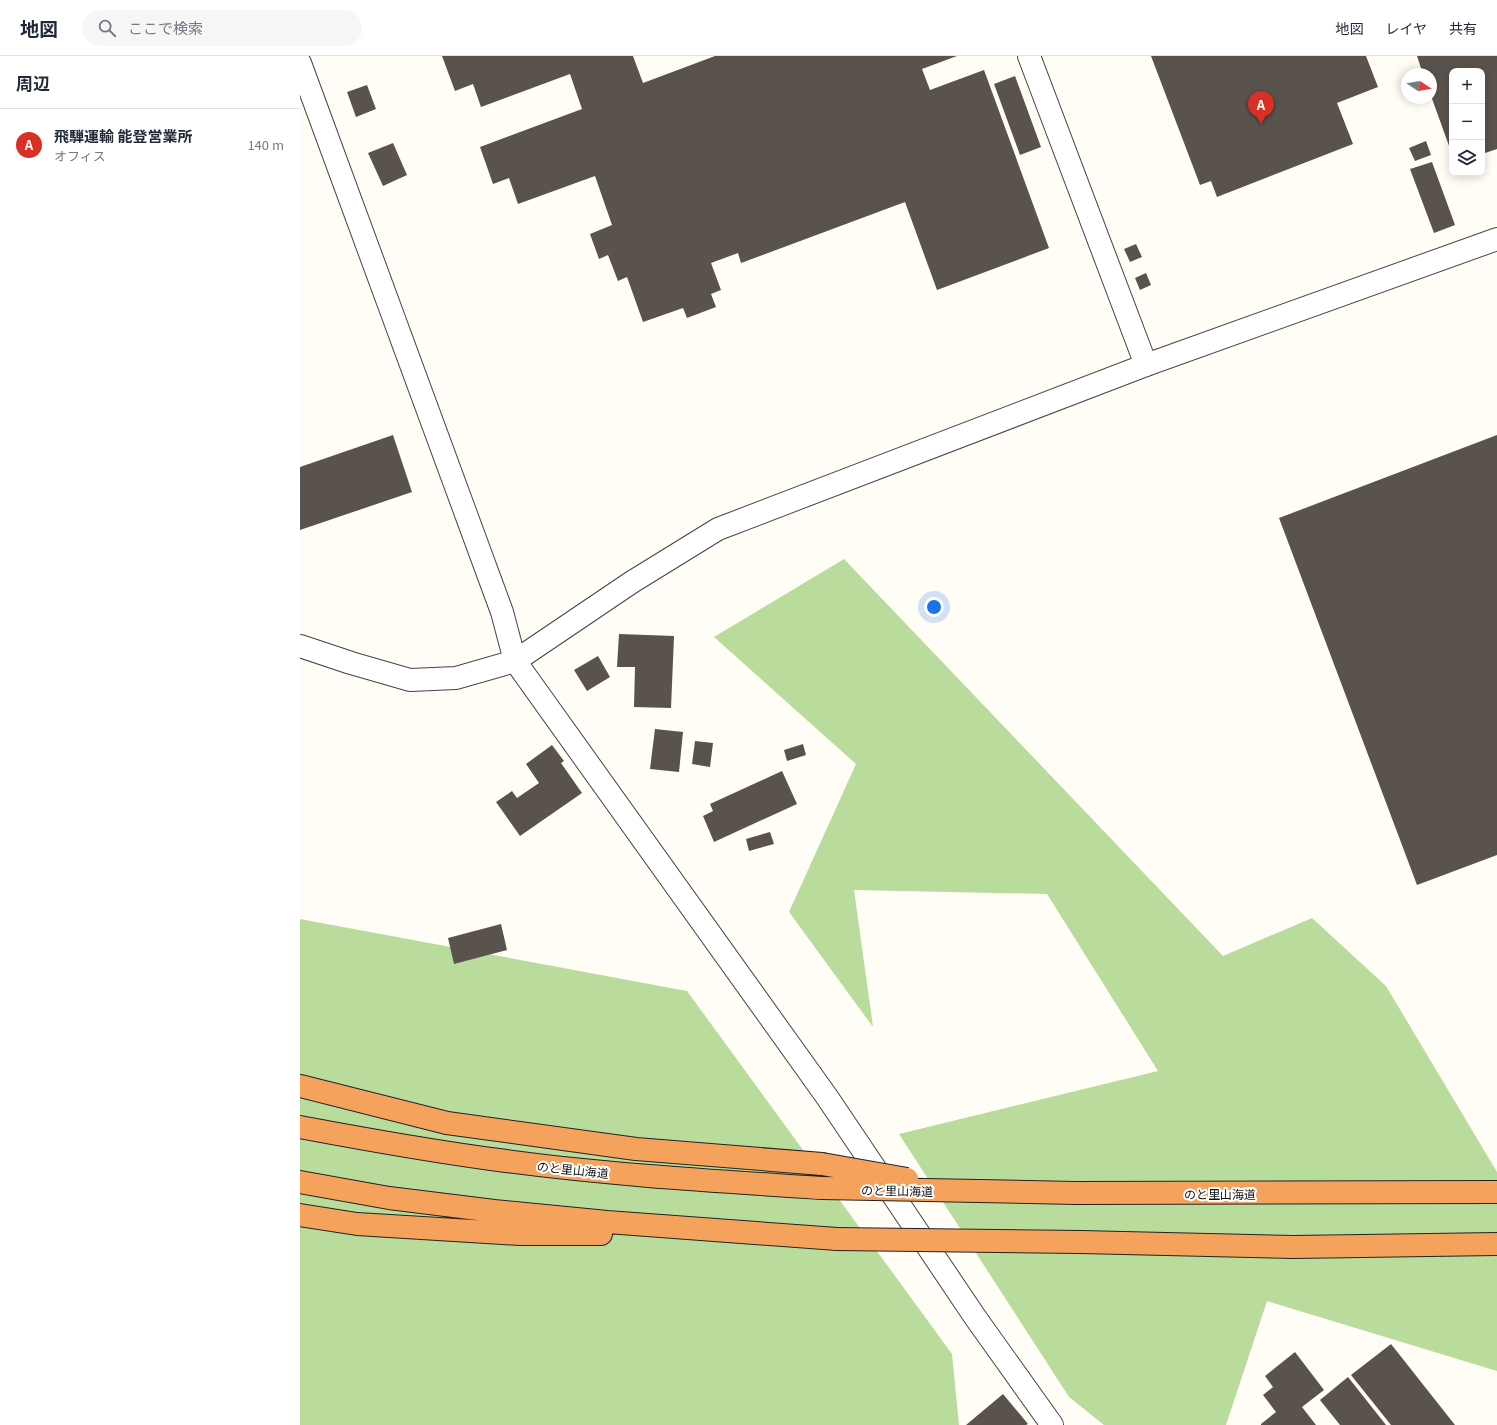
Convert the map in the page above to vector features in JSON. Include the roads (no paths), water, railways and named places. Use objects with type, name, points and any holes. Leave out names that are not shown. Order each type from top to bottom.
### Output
[{"type":"highway","points":[[300,1086],[447,1123],[636,1149],[822,1164],[977,1192]]},
{"type":"highway","name":"のと里山海道","points":[[300,1127],[403,1146],[507,1161],[615,1173],[821,1188],[1076,1193],[1497,1192]]},
{"type":"highway","points":[[300,1182],[389,1198],[494,1211],[607,1222],[837,1239],[1081,1242],[1294,1247],[1497,1244]]},
{"type":"highway","points":[[300,1215],[357,1224],[520,1234],[764,1234]]},
{"type":"street","points":[[1029,56],[1146,365]]},
{"type":"street","points":[[300,63],[502,612],[515,661],[827,1097],[975,1316],[1052,1425]]},
{"type":"street","points":[[300,646],[410,680],[456,678],[515,661],[632,582],[718,528],[1146,365],[1497,238]]},
{"type":"place","name":"飛騨運輸 能登営業所","points":[[1261,124]]}]
